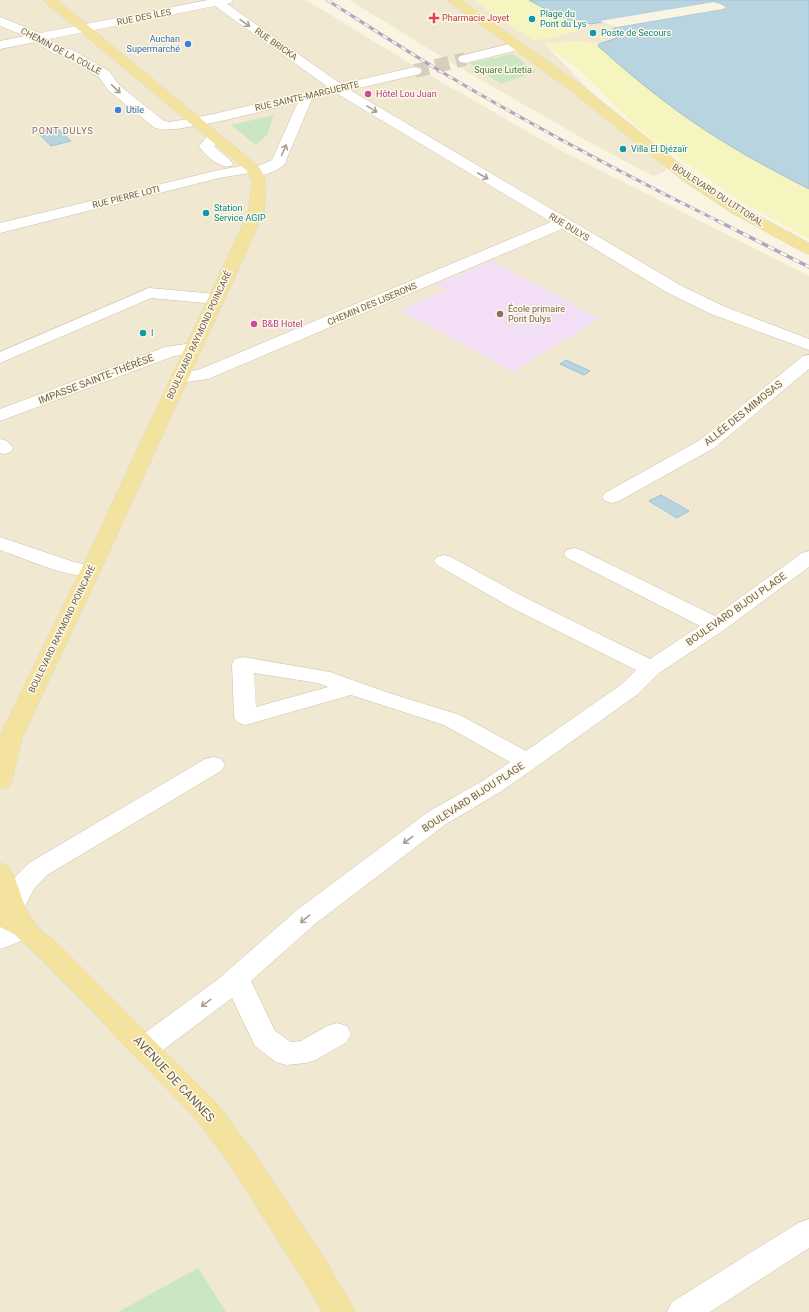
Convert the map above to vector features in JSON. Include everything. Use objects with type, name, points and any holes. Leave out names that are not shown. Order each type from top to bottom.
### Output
[{"type":"main road","points":[[49,0],[198,122],[254,170]]},
{"type":"main road","name":"BOULEVARD DU LITTORAL","points":[[453,0],[576,88],[690,179],[737,210],[809,249]]},
{"type":"main road","name":"BOULEVARD RAYMOND POINCARÉ","points":[[0,781],[5,745],[90,571],[256,213],[259,182],[254,170]]},
{"type":"main road","name":"AVENUE DE CANNES","points":[[6,905],[208,1113],[266,1194],[340,1312]]},
{"type":"street","name":"RUE DES ÎLES","points":[[0,45],[219,1]]},
{"type":"street","name":"RUE BRICKA","points":[[219,1],[338,89]]},
{"type":"street","name":"CHEMIN DE LA COLLE","points":[[0,21],[38,38],[104,74],[114,88],[160,125],[170,126],[198,122]]},
{"type":"street","points":[[465,59],[517,46]]},
{"type":"street","name":"RUE SAINTE-MARGUERITE","points":[[198,122],[415,71]]},
{"type":"street","points":[[392,76],[407,86]]},
{"type":"street","name":"RUE DULYS","points":[[338,89],[674,289],[717,310],[809,345]]},
{"type":"street","name":"RUE PIERRE LOTI","points":[[0,228],[219,174],[265,169],[278,163],[306,100],[303,97]]},
{"type":"street","points":[[410,132],[425,127]]},
{"type":"street","points":[[214,137],[206,146],[226,163]]},
{"type":"street","name":"CHEMIN DES LISERONS","points":[[179,378],[202,375],[563,223]]},
{"type":"street","points":[[0,358],[149,293],[216,299]]},
{"type":"street","name":"IMPASSE SAINTE-THÉRÈSE","points":[[0,415],[171,351],[193,348]]},
{"type":"street","name":"ALLÉE DES MIMOSAS","points":[[612,497],[707,444],[809,360]]},
{"type":"street","points":[[0,543],[69,567],[90,571]]},
{"type":"street","points":[[574,554],[716,624]]},
{"type":"street","name":"BOULEVARD BIJOU PLAGE","points":[[145,1048],[237,979],[306,917],[437,818],[492,786],[537,755],[630,688],[651,668],[716,624],[809,557]]},
{"type":"street","points":[[444,561],[551,619],[651,668]]},
{"type":"street","points":[[351,688],[452,720],[501,748],[537,755]]},
{"type":"street","points":[[6,905],[38,869],[213,765]]},
{"type":"street","points":[[237,979],[266,1038],[286,1054],[306,1052],[337,1034]]},
{"type":"street","points":[[684,1312],[809,1232]]},
{"type":"shaded area","points":[[0,0],[306,0],[426,73],[558,149],[809,276],[809,1312],[0,1312]]},
{"type":"shaded area","points":[[349,0],[475,0],[497,18],[534,40],[588,27],[591,24],[600,21],[617,27],[613,29],[617,37],[612,41],[599,44],[577,41],[545,44],[588,89],[672,160],[664,172],[653,176],[587,141],[457,66]]},
{"type":"shaded area","name":"École primaire Pont Dulys","points":[[492,261],[599,319],[513,372],[400,310],[446,290],[436,284]]},
{"type":"green space","name":"Square Lutetia","points":[[513,54],[536,72],[501,84],[469,63]]},
{"type":"green space","points":[[274,115],[267,135],[256,145],[231,125]]},
{"type":"green space","points":[[198,1268],[226,1312],[118,1312]]},
{"type":"sand","name":"Plage du Pont du Lys","points":[[475,0],[529,0],[556,15],[569,20],[591,24],[588,27],[558,37],[534,40],[497,18]]},
{"type":"sand","points":[[577,41],[599,44],[598,46],[628,72],[691,121],[707,132],[776,172],[809,189],[809,239],[740,201],[650,138],[577,68],[545,44]]},
{"type":"water","points":[[529,0],[809,0],[809,189],[776,172],[707,132],[643,85],[598,46],[599,44],[617,38],[613,29],[617,27],[723,9],[726,7],[720,3],[714,2],[591,24],[569,20],[556,15]]},
{"type":"water","points":[[56,127],[71,141],[51,146],[36,131]]},
{"type":"water","points":[[566,360],[590,371],[584,375],[560,364]]},
{"type":"water","points":[[661,495],[689,511],[677,518],[649,501]]},
{"type":"pier","points":[[714,2],[726,7],[723,9],[617,27],[614,26],[722,7],[714,4],[604,23],[600,21]]},
{"type":"tunnel","points":[[415,71],[465,59]]},
{"type":"railway","points":[[327,0],[440,71],[509,111],[614,168],[720,222]]},
{"type":"railway","points":[[718,221],[809,267]]},
{"type":"place","name":"Pharmacie Joyet","points":[[434,18]]},
{"type":"place","name":"Plage du Pont du Lys","points":[[532,19]]},
{"type":"place","name":"Poste de Secours","points":[[593,33]]},
{"type":"place","name":"Auchan Supermarché","points":[[188,44]]},
{"type":"place","name":"Hôtel Lou Juan","points":[[368,94]]},
{"type":"place","name":"Utile","points":[[118,110]]},
{"type":"place","name":"Villa El Djézaïr","points":[[623,149]]},
{"type":"place","name":"Station Service AGIP","points":[[206,213]]},
{"type":"place","name":"École primaire Pont Dulys","points":[[500,314]]},
{"type":"place","name":"B&B Hotel","points":[[254,324]]},
{"type":"place","name":"I","points":[[143,333]]},
{"type":"district","name":"PONT DULYS","points":[[63,131]]}]
